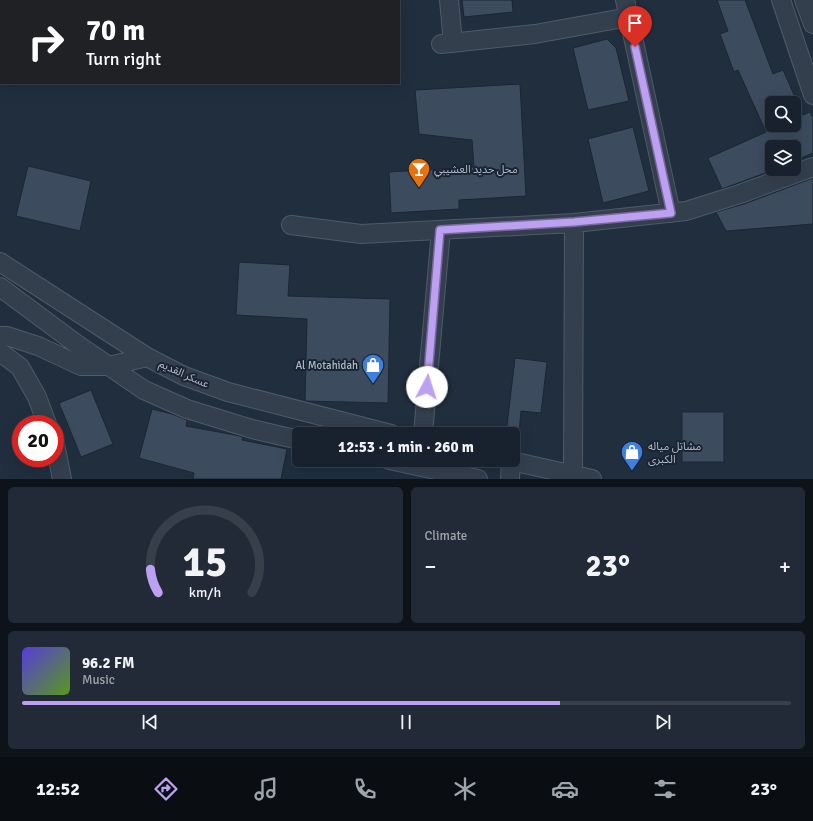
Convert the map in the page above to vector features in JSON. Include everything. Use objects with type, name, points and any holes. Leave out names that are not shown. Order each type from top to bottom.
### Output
[{"type":"street","points":[[449,0],[447,43],[535,34],[627,8],[671,213]]},
{"type":"street","points":[[781,0],[813,95]]},
{"type":"street","points":[[291,225],[361,234],[574,222],[671,213],[686,211],[813,167]]},
{"type":"street","points":[[573,475],[574,222]]},
{"type":"street","points":[[424,427],[440,230]]},
{"type":"street","name":"عسكر القديم","points":[[0,262],[147,357],[184,376],[228,392],[364,427]]},
{"type":"street","points":[[0,287],[144,390],[186,409],[252,429],[292,438]]},
{"type":"street","points":[[0,336],[7,336],[38,346],[81,366],[109,366],[147,357]]},
{"type":"street","points":[[0,352],[20,367],[37,397],[44,415]]},
{"type":"street","points":[[520,463],[592,479]]},
{"type":"street","points":[[60,467],[62,479]]},
{"type":"street","points":[[421,467],[478,479]]},
{"type":"street","points":[[509,467],[510,479]]},
{"type":"building","points":[[462,0],[512,0],[513,12],[464,17]]},
{"type":"building","points":[[717,0],[745,0],[773,74],[783,70],[795,96],[765,96],[765,130],[738,70],[734,72],[720,34],[728,31]]},
{"type":"building","points":[[607,39],[616,48],[629,101],[588,110],[573,48]]},
{"type":"building","points":[[520,84],[526,196],[459,200],[459,209],[391,213],[389,172],[474,167],[472,140],[419,134],[415,90]]},
{"type":"building","points":[[801,110],[803,115],[810,112],[813,118],[813,153],[801,158],[801,140],[765,140],[765,173],[722,189],[708,158],[766,132],[801,132]]},
{"type":"building","points":[[633,127],[649,191],[603,203],[588,139]]},
{"type":"building","points":[[28,166],[91,181],[80,231],[16,216]]},
{"type":"building","points":[[813,178],[813,224],[726,231],[716,212],[744,204]]},
{"type":"building","points":[[239,262],[290,265],[288,296],[390,299],[388,403],[305,401],[307,319],[236,315]]},
{"type":"building","points":[[515,358],[547,362],[541,413],[521,411],[520,427],[507,427]]},
{"type":"building","points":[[91,390],[113,444],[81,457],[59,403]]},
{"type":"building","points":[[152,409],[172,414],[187,420],[186,426],[235,435],[243,437],[242,440],[287,449],[281,479],[193,479],[194,473],[139,458]]},
{"type":"building","points":[[682,412],[724,412],[724,462],[682,462]]},
{"type":"place","name":"محل حديد العشيبي","points":[[419,188]]},
{"type":"place","name":"Al Motahidah","points":[[373,384]]},
{"type":"place","name":"مشاتل مياله الكبرى","points":[[632,472]]},
{"type":"route","points":[[427,387],[440,230],[574,222],[671,213],[635,47]]}]
